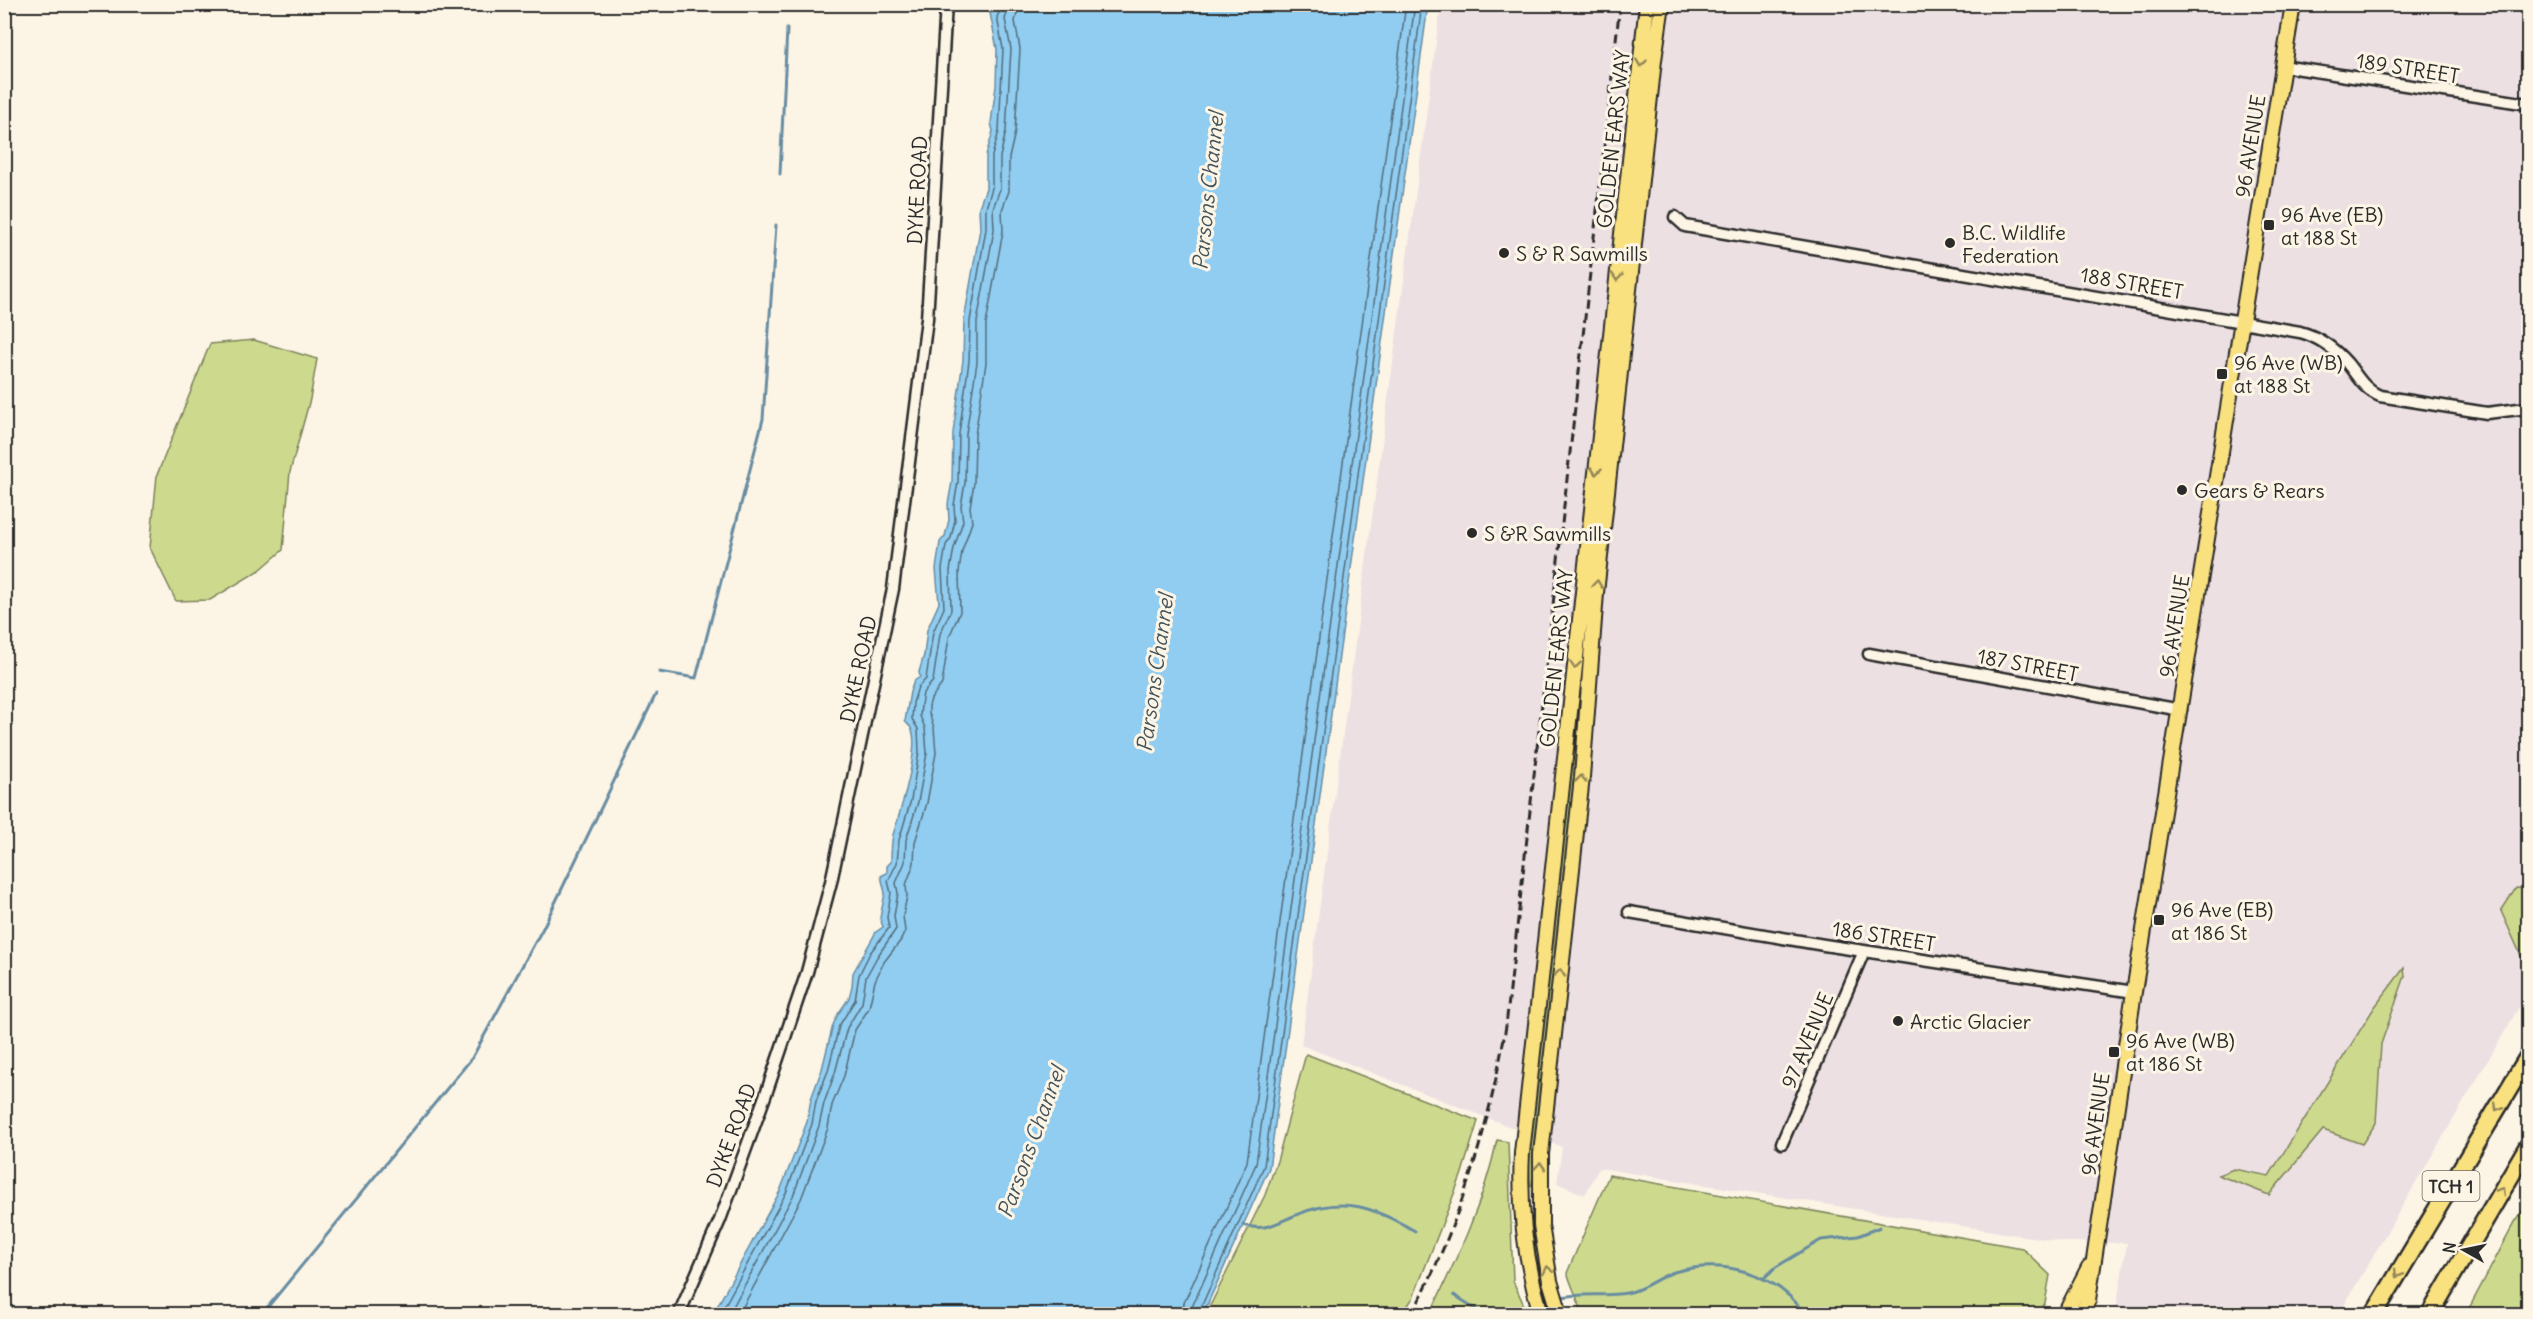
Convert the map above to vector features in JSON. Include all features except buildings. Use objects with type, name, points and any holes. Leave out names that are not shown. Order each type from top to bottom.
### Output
[{"type":"highway","name":"TCH 1","points":[[2374,1314],[2529,1057]]},
{"type":"highway","name":"TCH 1","points":[[2430,1314],[2529,1146]]},
{"type":"main road","name":"GOLDEN EARS WAY","points":[[1541,1314],[1524,1248],[1521,1195],[1522,1153],[1647,4]]},
{"type":"main road","name":"GOLDEN EARS WAY","points":[[1560,1314],[1550,1281],[1541,1225],[1541,1154],[1581,777],[1596,593],[1662,4]]},
{"type":"main road","name":"96 AVENUE","points":[[2081,1314],[2088,1300],[2134,992],[2293,4]]},
{"type":"main road","name":"96 AVENUE","points":[[2065,1314],[2095,1254]]},
{"type":"street","name":"DYKE ROAD","points":[[679,1314],[720,1220],[807,972],[833,871],[890,600],[927,319],[946,4]]},
{"type":"street","name":"189 STREET","points":[[2282,66],[2529,104]]},
{"type":"street","name":"188 STREET","points":[[1675,217],[1684,226],[2300,332],[2320,339],[2346,362],[2369,390],[2380,396],[2487,413],[2527,408]]},
{"type":"street","name":"187 STREET","points":[[1869,654],[2181,710]]},
{"type":"street","name":"186 STREET","points":[[1629,912],[2134,992]]},
{"type":"street","name":"97 AVENUE","points":[[1782,1143],[1864,951]]},
{"type":"shaded area","points":[[1441,5],[2528,5],[2528,992],[2339,1314],[2115,1314],[2127,1243],[2062,1242],[1599,1168],[1585,1195],[1557,1183],[1562,1147],[1301,1045]]},
{"type":"green space","points":[[254,340],[317,359],[310,399],[290,472],[283,550],[260,570],[210,600],[176,601],[150,548],[157,475],[210,344]]},
{"type":"green space","points":[[1583,646],[1586,646],[1577,760],[1532,1185],[1530,1186],[1529,1150]]},
{"type":"green space","points":[[2516,888],[2528,889],[2528,971],[2501,911]]},
{"type":"green space","points":[[2404,968],[2405,976],[2381,1044],[2376,1123],[2362,1144],[2323,1130],[2269,1195],[2218,1175],[2234,1169],[2269,1176],[2374,1008]]},
{"type":"green space","points":[[1306,1054],[1478,1121],[1461,1176],[1413,1298],[1402,1314],[1206,1314],[1265,1195],[1277,1161]]},
{"type":"green space","points":[[1497,1140],[1508,1142],[1513,1281],[1528,1314],[1430,1314],[1460,1251],[1477,1208]]},
{"type":"green space","points":[[1609,1175],[2022,1248],[2050,1275],[2045,1303],[2037,1314],[1583,1314],[1567,1273]]},
{"type":"green space","points":[[2528,1203],[2528,1314],[2466,1314],[2515,1222]]},
{"type":"water","name":"Parsons Channel","points":[[997,5],[1428,5],[1269,1168],[1203,1314],[713,1314],[780,1191],[807,1122],[811,1099],[822,1069],[833,1025],[849,998],[853,973],[876,932],[883,927],[880,918],[885,893],[881,876],[887,873],[887,866],[891,862],[893,835],[908,781],[913,749],[911,728],[905,721],[910,692],[914,681],[920,677],[927,630],[939,603],[936,569],[940,542],[945,536],[949,520],[953,433],[963,360],[964,320],[980,229],[979,207],[986,188],[986,155],[993,131],[991,123],[996,86],[997,49],[990,13]]},
{"type":"waterway","points":[[780,174],[787,29]]},
{"type":"waterway","points":[[659,672],[696,678],[763,419],[776,225]]},
{"type":"waterway","points":[[262,1314],[472,1058],[543,928],[656,694]]},
{"type":"waterway","points":[[1243,1225],[1264,1227],[1313,1209],[1343,1205],[1371,1210],[1415,1231]]},
{"type":"waterway","points":[[1763,1279],[1776,1267],[1821,1240],[1858,1236],[1880,1227]]},
{"type":"waterway","points":[[1558,1298],[1627,1293],[1674,1272],[1692,1268],[1729,1268],[1747,1272],[1779,1288],[1805,1314]]},
{"type":"waterway","points":[[1454,1295],[1484,1314]]},
{"type":"waterway","points":[[1493,1314],[1535,1304]]},
{"type":"railway","points":[[1412,1314],[1445,1245],[1471,1174],[1491,1101],[1506,1026],[1620,4]]},
{"type":"place","name":"96 Ave (EB) at 188 St","points":[[2269,225]]},
{"type":"place","name":"B.C. Wildlife Federation","points":[[1950,243]]},
{"type":"place","name":"S & R Sawmills","points":[[1504,253]]},
{"type":"place","name":"96 Ave (WB) at 188 St","points":[[2222,374]]},
{"type":"place","name":"Gears & Rears","points":[[2182,490]]},
{"type":"place","name":"S &R Sawmills","points":[[1472,533]]},
{"type":"place","name":"96 Ave (EB) at 186 St","points":[[2159,920]]},
{"type":"place","name":"Arctic Glacier","points":[[1898,1021]]},
{"type":"place","name":"96 Ave (WB) at 186 St","points":[[2114,1052]]}]
